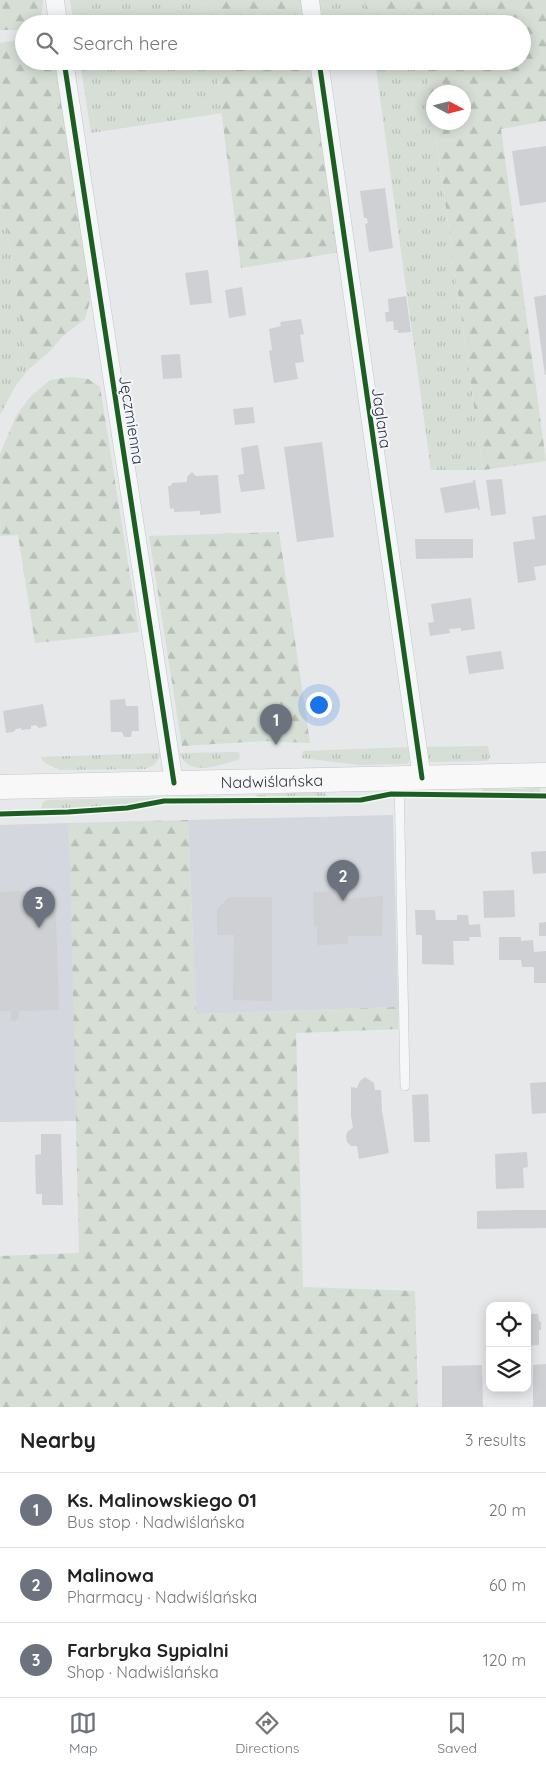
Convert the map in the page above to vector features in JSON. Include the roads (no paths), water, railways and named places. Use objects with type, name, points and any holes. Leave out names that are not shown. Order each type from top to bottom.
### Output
[{"type":"main road","name":"Nadwiślańska","points":[[0,787],[546,775]]},
{"type":"street","points":[[55,0],[57,15]]},
{"type":"street","points":[[310,0],[312,15]]},
{"type":"street","name":"Jęczmienna","points":[[65,70],[174,783]]},
{"type":"street","name":"Jaglana","points":[[320,70],[411,778]]},
{"type":"lane","points":[[405,1086],[411,778]]},
{"type":"place","name":"Ks. Malinowskiego 01","points":[[276,745]]},
{"type":"place","name":"Malinowa","points":[[343,901]]},
{"type":"place","name":"Farbryka Sypialni","points":[[39,928]]}]
